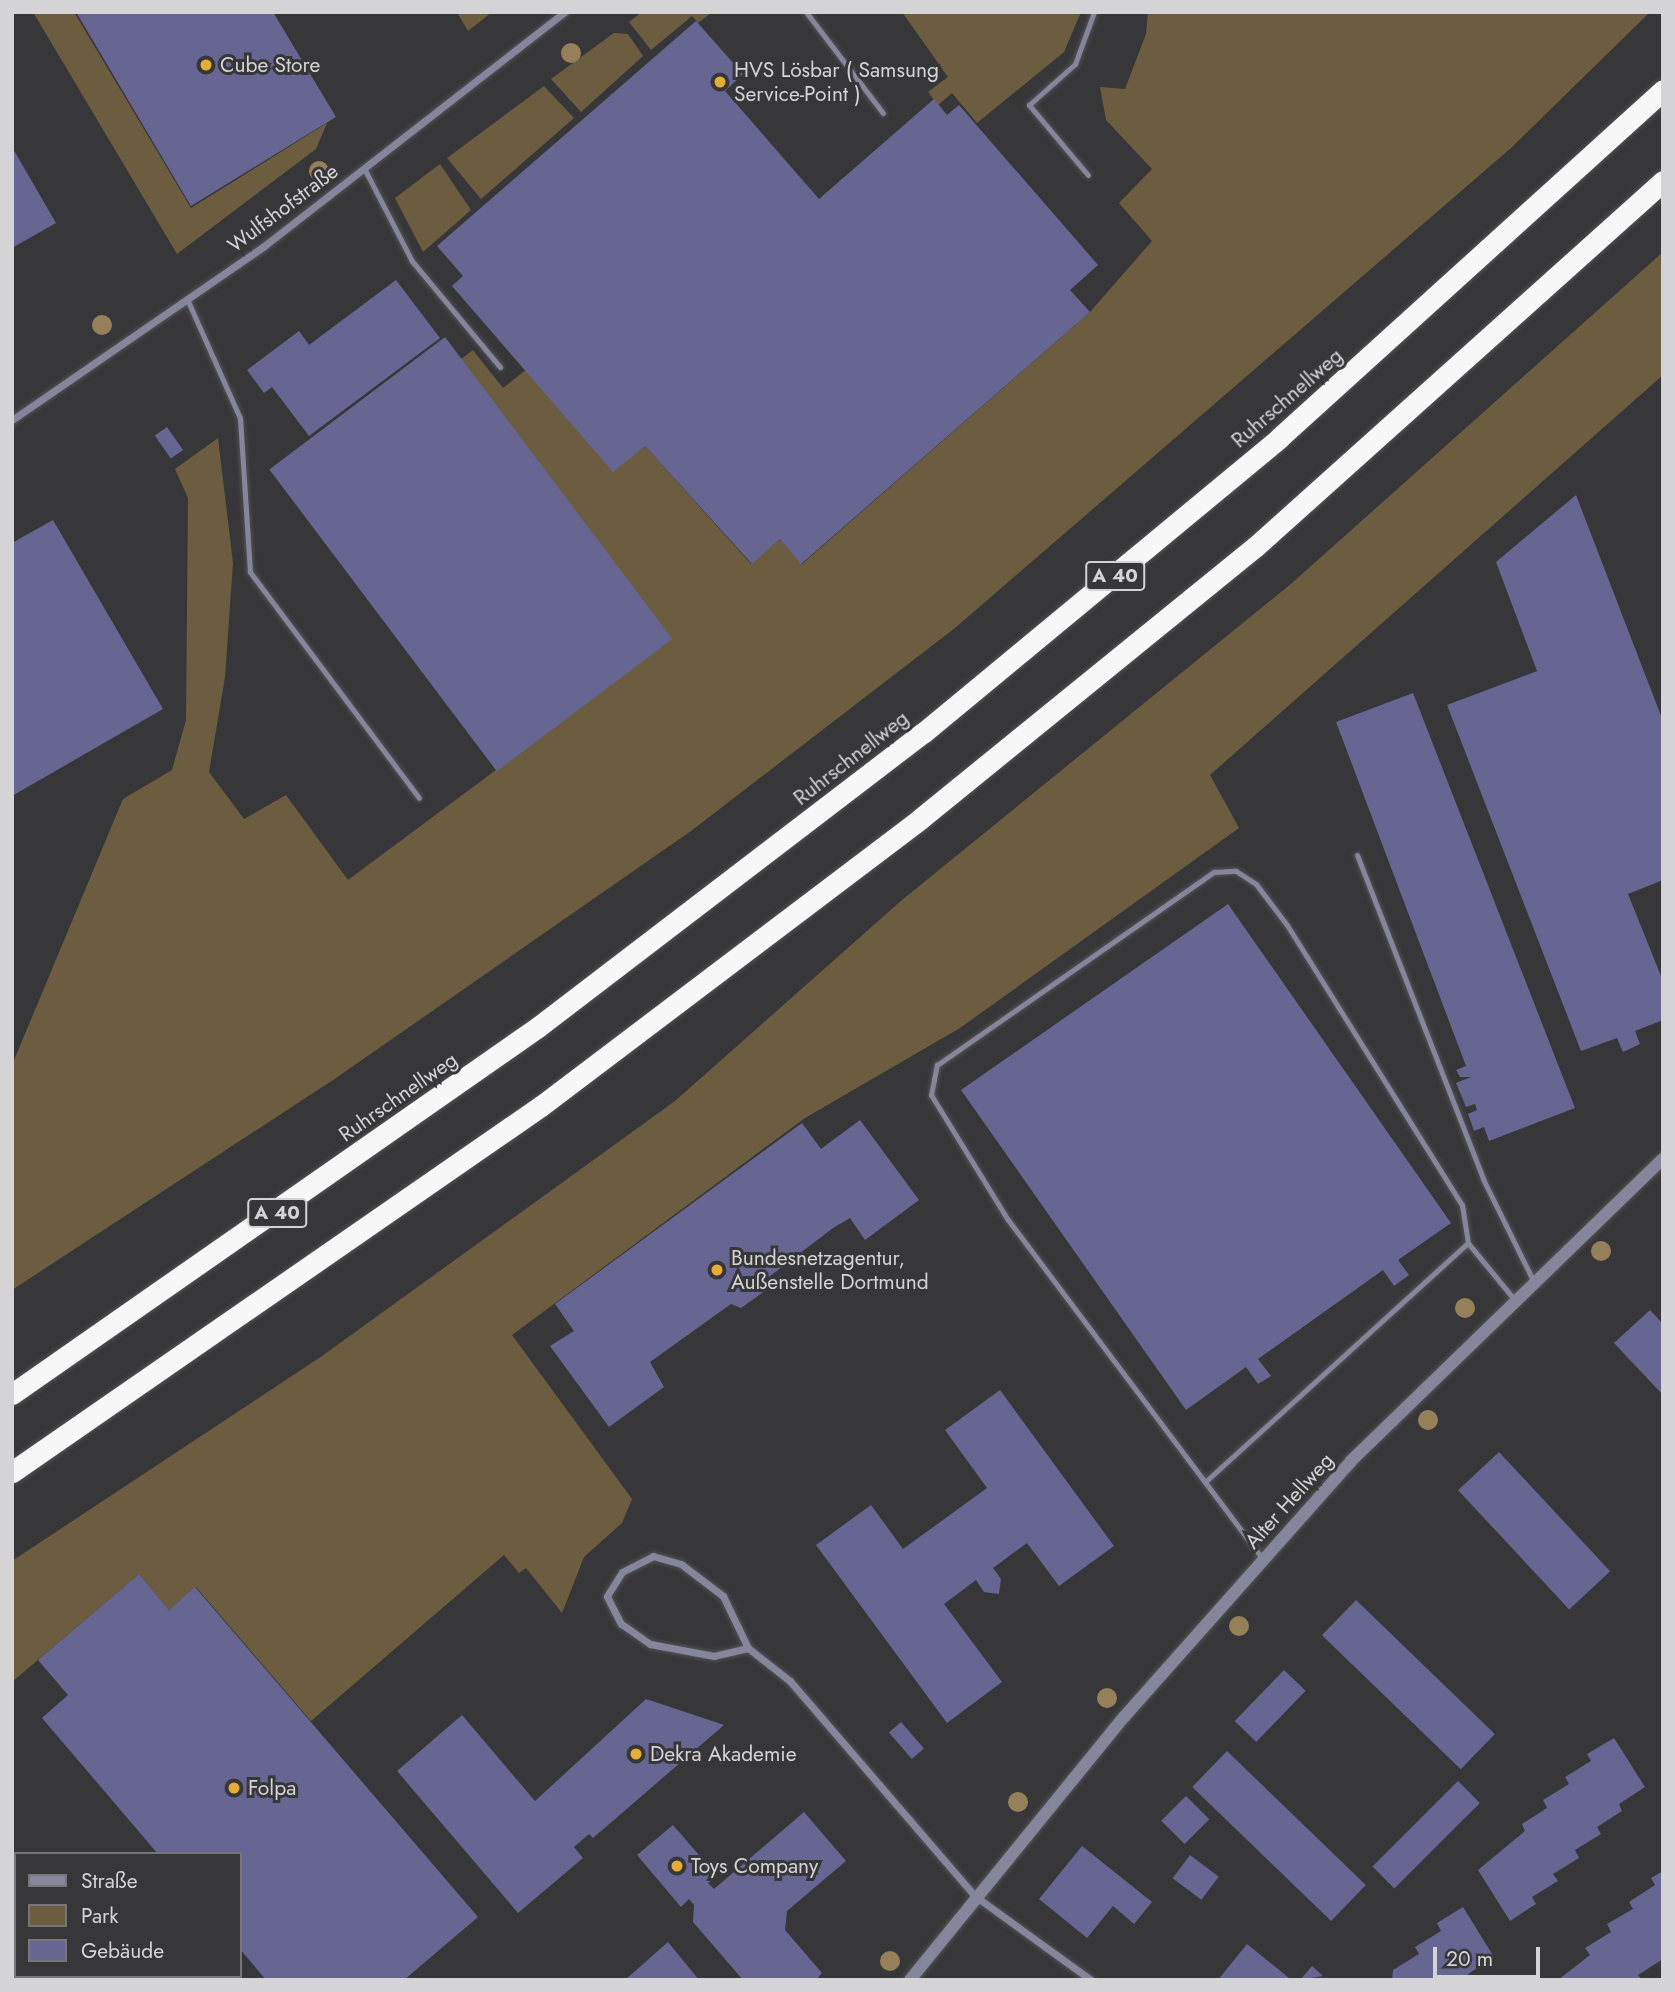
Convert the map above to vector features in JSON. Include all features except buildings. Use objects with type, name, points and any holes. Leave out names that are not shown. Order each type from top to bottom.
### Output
[{"type":"highway","name":"Ruhrschnellweg","points":[[12,1394],[538,1027],[923,733],[1345,380],[1663,90]]},
{"type":"highway","points":[[12,1472],[156,1377],[541,1106],[931,810],[1296,511],[1663,181]]},
{"type":"highway","points":[[12,1488],[156,1377]]},
{"type":"street","name":"Wulfshofstraße","points":[[12,420],[187,299],[364,168],[565,12]]},
{"type":"street","name":"Alter Hellweg","points":[[910,1980],[975,1896],[1262,1558],[1533,1280],[1663,1159]]},
{"type":"street","points":[[748,1648],[714,1656],[650,1644],[621,1624],[607,1596],[622,1572],[653,1556],[681,1564],[723,1596],[748,1648],[790,1681],[975,1896],[1091,1980]]},
{"type":"lane","points":[[1088,175],[1029,105],[1075,64],[1094,12]]},
{"type":"lane","points":[[810,14],[883,113]]},
{"type":"lane","points":[[364,168],[412,261],[500,367]]},
{"type":"lane","points":[[187,299],[240,418],[250,572],[419,798]]},
{"type":"lane","points":[[1357,855],[1483,1179],[1533,1280]]},
{"type":"lane","points":[[1262,1558],[1008,1220],[932,1095],[937,1065],[1214,872],[1236,871],[1256,884],[1287,925],[1462,1205],[1468,1243],[1514,1299]]},
{"type":"lane","points":[[1205,1482],[1468,1243]]},
{"type":"green space","points":[[33,12],[74,12],[191,208],[327,123],[316,149],[177,254]]},
{"type":"green space","points":[[457,12],[492,12],[468,31]]},
{"type":"green space","points":[[642,12],[712,12],[698,23],[692,16],[651,50],[629,22]]},
{"type":"green space","points":[[902,12],[1081,12],[1064,52],[977,123],[952,93],[938,105],[928,92],[948,77]]},
{"type":"green space","points":[[1148,12],[1650,12],[1511,148],[955,628],[691,831],[336,1078],[12,1290],[12,1065],[123,799],[172,770],[186,720],[188,498],[175,469],[218,438],[233,563],[225,677],[209,772],[244,819],[286,795],[348,880],[672,639],[461,359],[473,350],[503,388],[527,369],[613,471],[645,446],[751,564],[780,539],[802,564],[1090,312],[1152,241],[1119,203],[1152,169],[1106,120],[1100,87],[1125,89],[1146,34]]},
{"type":"green space","points":[[614,33],[628,34],[643,56],[581,112],[551,79]]},
{"type":"green space","points":[[544,86],[574,118],[481,199],[447,158]]},
{"type":"green space","points":[[440,164],[471,210],[423,252],[395,198]]},
{"type":"green space","points":[[1663,252],[1663,375],[1210,775],[1239,828],[960,1028],[805,1118],[512,1335],[632,1499],[622,1523],[584,1557],[562,1613],[526,1568],[519,1573],[504,1555],[311,1721],[196,1587],[169,1610],[139,1574],[12,1682],[12,1561],[322,1356],[675,1101],[902,900],[1292,583]]},
{"type":"green space","points":[[12,1859],[14,1978],[109,1980],[12,1980]]},
{"type":"place","name":"Cube Store","points":[[206,65]]},
{"type":"place","name":"HVS Lösbar ( Samsung Service-Point )","points":[[720,82]]},
{"type":"place","name":"Bundesnetzagentur, Außenstelle Dortmund","points":[[717,1270]]},
{"type":"place","name":"Dekra Akademie","points":[[636,1754]]},
{"type":"place","name":"Folpa","points":[[234,1788]]},
{"type":"place","name":"Toys Company","points":[[677,1866]]}]
